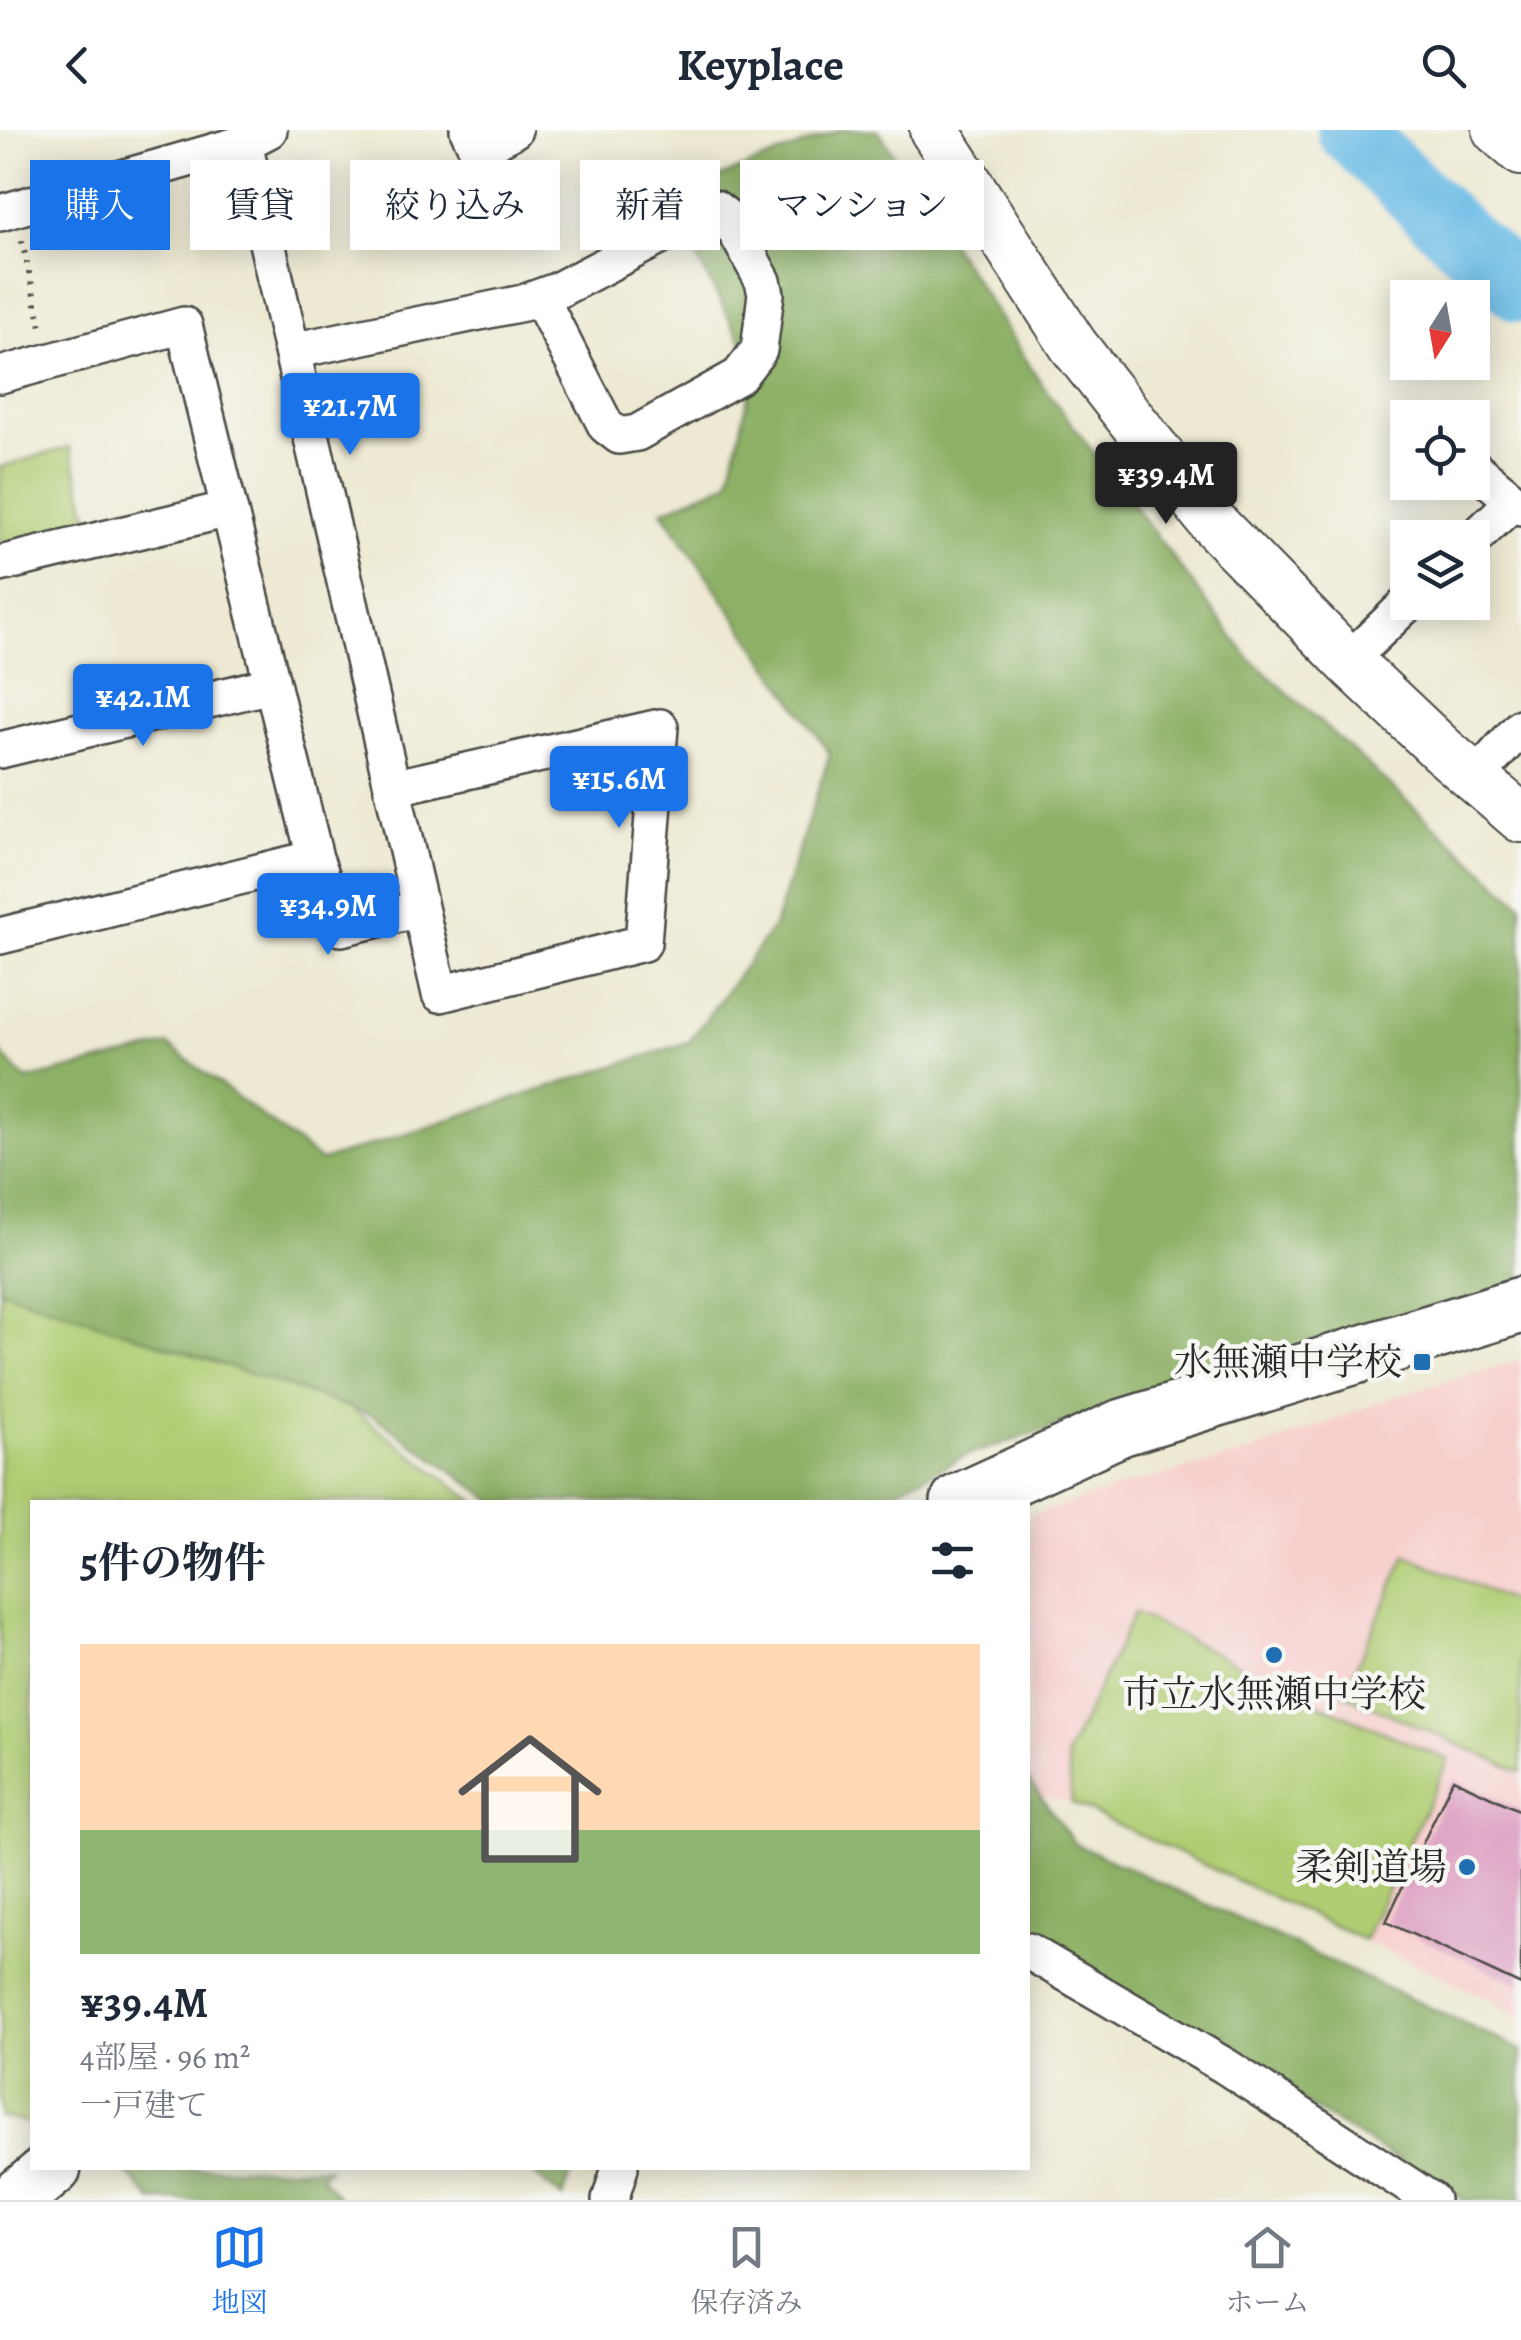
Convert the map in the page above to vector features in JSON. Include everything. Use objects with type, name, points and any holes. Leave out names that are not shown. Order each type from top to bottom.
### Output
[{"type":"main road","points":[[963,1500],[1120,1428],[1521,1305]]},
{"type":"main road","points":[[16,2200],[51,2170]]},
{"type":"street","points":[[468,130],[478,151],[514,130]]},
{"type":"street","points":[[934,130],[1085,360],[1212,522],[1348,661],[1521,818]]},
{"type":"street","points":[[1497,130],[1521,151]]},
{"type":"street","points":[[7,211],[257,136],[292,351],[392,788],[420,910],[440,994],[643,943],[660,727],[392,788]]},
{"type":"street","points":[[292,351],[523,303],[556,291],[715,208],[729,219],[764,281],[766,294],[759,350],[740,376],[637,432],[619,436],[606,426],[540,297]]},
{"type":"street","points":[[0,375],[184,325],[315,858],[341,928],[420,910]]},
{"type":"street","points":[[1490,481],[1518,504],[1490,527]]},
{"type":"street","points":[[0,564],[229,509]]},
{"type":"street","points":[[1348,661],[1390,620]]},
{"type":"street","points":[[0,750],[272,685]]},
{"type":"street","points":[[1474,778],[1521,727]]},
{"type":"street","points":[[0,936],[315,858]]},
{"type":"street","points":[[1030,1952],[1224,2066],[1431,2200]]},
{"type":"street","points":[[610,2200],[619,2170]]},
{"type":"path","points":[[7,211],[49,362]]},
{"type":"shaded area","name":"市立水無瀬中学校","points":[[1521,1360],[1521,2019],[1497,2003],[1072,1803],[1030,1793],[1030,1515],[1251,1452],[1391,1398]]},
{"type":"green space","points":[[840,130],[878,130],[897,160],[764,160]]},
{"type":"green space","points":[[740,169],[740,250],[955,250],[1043,386],[1248,657],[1521,904],[1521,1289],[1192,1384],[967,1455],[877,1500],[493,1500],[372,1415],[0,1290],[0,1052],[26,1080],[168,1045],[321,1161],[689,1042],[774,926],[830,754],[662,511],[729,482],[755,366],[692,250],[720,250],[720,177]]},
{"type":"green space","points":[[70,447],[91,525],[0,550],[0,467]]},
{"type":"green space","points":[[0,1143],[472,1500],[30,1500],[30,2123],[0,2117]]},
{"type":"green space","points":[[1406,1555],[1521,1606],[1521,1772],[1344,1694]]},
{"type":"green space","points":[[1134,1613],[1312,1701],[1448,1760],[1364,1940],[1072,1803],[1067,1755]]},
{"type":"green space","points":[[1030,1782],[1074,1843],[1521,2050],[1521,2200],[1464,2200],[1030,1937]]},
{"type":"green space","points":[[125,2170],[327,2170],[321,2176],[340,2200],[151,2200]]},
{"type":"green space","points":[[529,2170],[572,2170],[563,2198]]},
{"type":"building","name":"柔剣道場","points":[[1453,1779],[1521,1811],[1521,1985],[1386,1922]]},
{"type":"waterway","points":[[1349,130],[1521,290]]},
{"type":"place","name":"水無瀬中学校","points":[[1422,1362]]},
{"type":"place","name":"市立水無瀬中学校","points":[[1274,1655]]},
{"type":"place","name":"柔剣道場","points":[[1467,1867]]}]
